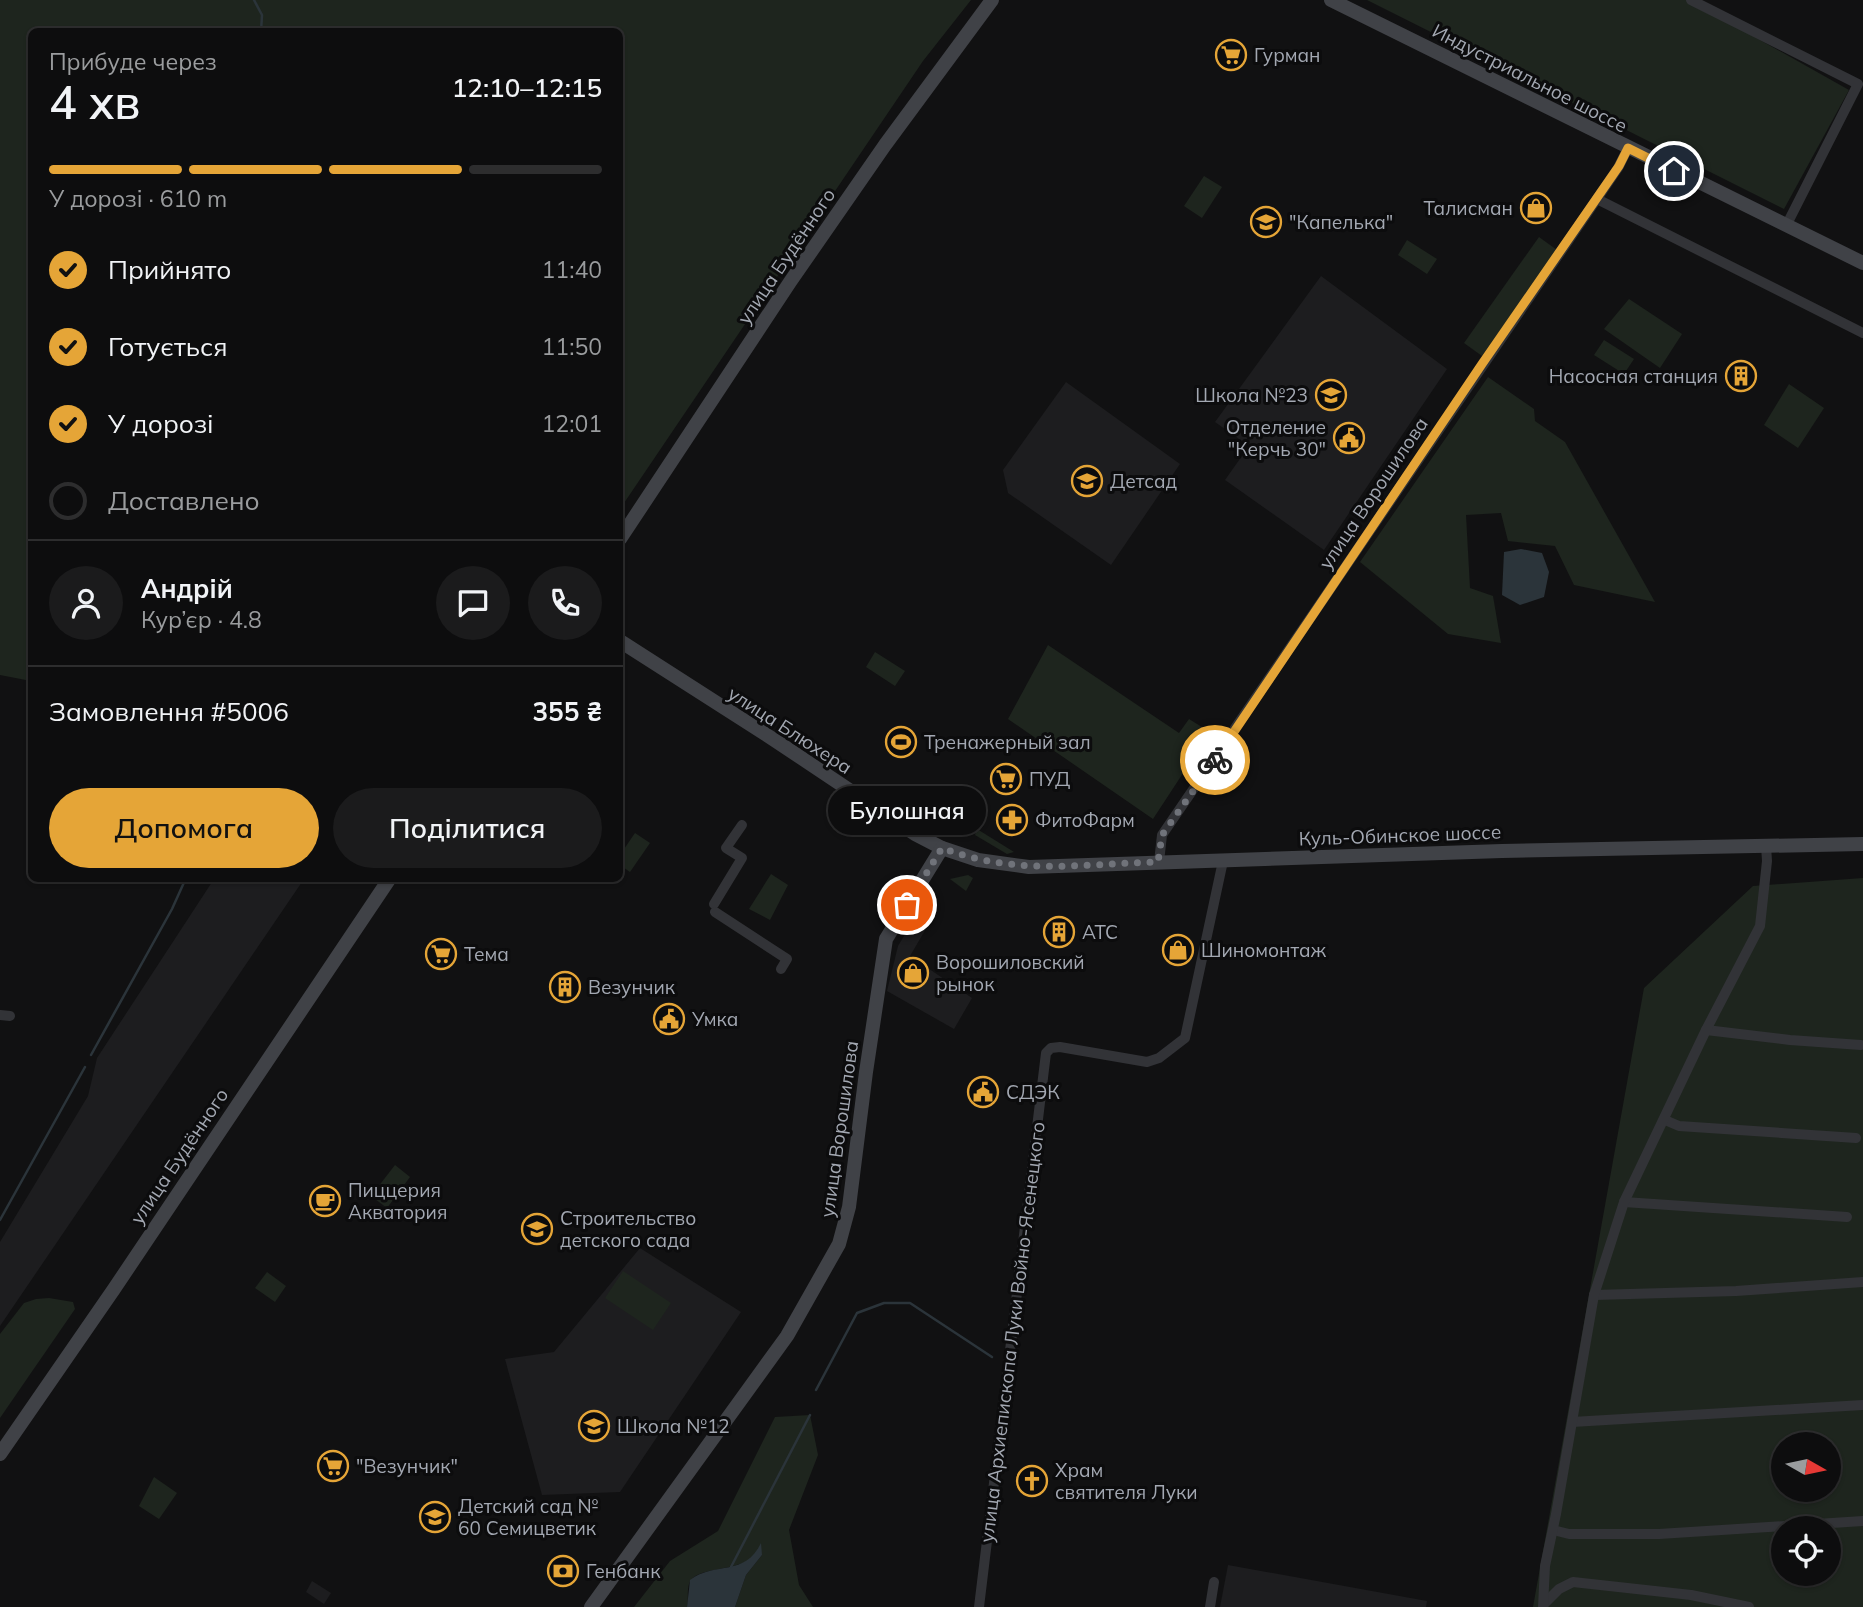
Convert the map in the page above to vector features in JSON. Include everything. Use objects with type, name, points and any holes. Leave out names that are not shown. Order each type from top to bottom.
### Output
[{"type":"main road","name":"улица Будённого","points":[[623,535],[838,214],[948,57],[992,0]]},
{"type":"main road","name":"Индустриальное шоссе","points":[[1331,0],[1863,263]]},
{"type":"main road","name":"улица Блюхера","points":[[623,643],[915,834],[942,848]]},
{"type":"main road","name":"Куль-Обинское шоссе","points":[[942,848],[978,860],[1029,867],[1863,844]]},
{"type":"main road","name":"улица Ворошилова","points":[[591,1607],[787,1336],[839,1244],[849,1207],[886,939],[942,848]]},
{"type":"main road","name":"улица Будённого","points":[[0,1454],[387,882]]},
{"type":"street","points":[[1691,0],[1858,84],[1786,226]]},
{"type":"street","name":"улица Ворошилова","points":[[1158,862],[1162,835],[1597,199],[1628,148]]},
{"type":"street","points":[[1597,199],[1863,333]]},
{"type":"street","points":[[743,825],[726,848],[742,858],[714,908],[787,959],[781,969]]},
{"type":"street","points":[[1543,1606],[1545,1566],[1594,1295],[1624,1202],[1706,1030],[1760,926],[1766,846]]},
{"type":"street","name":"улица Архиепископа Луки Войно-Ясенецкого","points":[[979,1607],[1046,1053],[1052,1048],[1060,1047],[1147,1062],[1159,1058],[1185,1038],[1223,861]]},
{"type":"street","points":[[1706,1030],[1861,1045]]},
{"type":"street","points":[[1665,1120],[1679,1126],[1856,1138]]},
{"type":"street","points":[[1624,1202],[1847,1217]]},
{"type":"street","points":[[1594,1295],[1736,1291],[1863,1282]]},
{"type":"street","points":[[1572,1422],[1863,1405]]},
{"type":"street","points":[[1553,1530],[1569,1534],[1659,1534],[1863,1521]]},
{"type":"street","points":[[1210,1607],[1214,1582]]},
{"type":"street","points":[[1543,1606],[1559,1589],[1573,1582],[1691,1595],[1749,1607]]},
{"type":"shaded area","points":[[0,0],[971,0],[923,61],[623,505],[623,28],[28,28],[28,680],[0,675]]},
{"type":"shaded area","points":[[1367,0],[1689,0],[1849,90],[1784,209]]},
{"type":"shaded area","points":[[1204,176],[1222,187],[1202,218],[1184,206]]},
{"type":"shaded area","points":[[1539,237],[1557,250],[1482,356],[1464,343]]},
{"type":"shaded area","points":[[1407,240],[1437,259],[1427,274],[1398,255]]},
{"type":"shaded area","name":"Школа №23","points":[[1321,276],[1447,369],[1324,550],[1225,480],[1249,446],[1215,422]]},
{"type":"shaded area","points":[[1629,299],[1682,334],[1660,368],[1604,329]]},
{"type":"shaded area","points":[[1604,340],[1634,359],[1624,374],[1594,355]]},
{"type":"shaded area","points":[[1488,377],[1534,409],[1535,421],[1565,442],[1655,602],[1574,585],[1555,546],[1508,541],[1501,513],[1466,515],[1470,588],[1493,596],[1501,643],[1448,634],[1360,562]]},
{"type":"shaded area","name":"Детсад","points":[[1066,382],[1180,464],[1111,565],[1008,493],[1003,470]]},
{"type":"shaded area","points":[[1789,384],[1824,408],[1798,448],[1764,425]]},
{"type":"shaded area","points":[[1521,549],[1542,553],[1549,572],[1544,597],[1520,605],[1502,595],[1504,552]]},
{"type":"shaded area","points":[[1048,645],[1179,733],[1189,719],[1210,732],[1153,819],[1008,719]]},
{"type":"shaded area","points":[[875,652],[905,671],[895,686],[866,667]]},
{"type":"shaded area","points":[[977,829],[1014,852],[1007,854],[975,835]]},
{"type":"shaded area","points":[[635,833],[650,843],[630,872],[623,867],[623,851]]},
{"type":"shaded area","points":[[771,874],[788,885],[770,920],[749,909]]},
{"type":"shaded area","points":[[968,875],[973,878],[966,891],[950,879]]},
{"type":"shaded area","points":[[1863,878],[1863,1607],[1533,1607],[1644,988],[1753,886]]},
{"type":"shaded area","points":[[212,882],[302,882],[0,1326],[0,1242],[88,1096],[97,1058]]},
{"type":"shaded area","name":"Ворошиловский рынок","points":[[915,918],[927,927],[910,956],[972,998],[954,1029],[887,991],[898,946]]},
{"type":"shaded area","points":[[395,1165],[410,1177],[387,1208],[371,1196]]},
{"type":"shaded area","name":"Школа №12","points":[[640,1248],[741,1312],[620,1492],[542,1495],[505,1359],[554,1352]]},
{"type":"shaded area","points":[[623,1271],[671,1303],[653,1330],[605,1298]]},
{"type":"shaded area","points":[[267,1272],[286,1286],[275,1302],[255,1288]]},
{"type":"shaded area","points":[[49,1298],[73,1302],[75,1309],[0,1418],[0,1334],[24,1303]]},
{"type":"shaded area","points":[[810,1415],[818,1455],[789,1530],[799,1585],[813,1607],[735,1607],[746,1575],[762,1555],[756,1554],[741,1564],[696,1576],[689,1586],[687,1607],[634,1607],[670,1561],[718,1531],[775,1417]]},
{"type":"shaded area","points":[[154,1477],[177,1493],[159,1519],[139,1506]]},
{"type":"shaded area","points":[[761,1543],[762,1555],[746,1575],[735,1607],[687,1607],[690,1580],[709,1571],[738,1565],[754,1554]]},
{"type":"shaded area","points":[[1228,1565],[1427,1601],[1426,1607],[1220,1607]]},
{"type":"shaded area","points":[[312,1581],[331,1593],[324,1604],[306,1592]]},
{"type":"waterway","points":[[254,0],[262,15],[261,28]]},
{"type":"waterway","points":[[91,1055],[184,882]]},
{"type":"waterway","points":[[0,1220],[85,1067]]},
{"type":"waterway","points":[[816,1390],[857,1313],[884,1303],[910,1303],[992,1357]]},
{"type":"waterway","points":[[731,1567],[810,1415]]},
{"type":"way so far","points":[[907,905],[942,848],[978,860],[1029,867],[1158,862],[1162,835],[1215,760]]},
{"type":"place","name":"Гурман","points":[[1231,55]]},
{"type":"place","name":"Талисман","points":[[1536,208]]},
{"type":"place","name":"\"Капелька\"","points":[[1266,222]]},
{"type":"place","name":"Насосная станция","points":[[1741,376]]},
{"type":"place","name":"Школа №23","points":[[1331,395]]},
{"type":"place","name":"Отделение \"Керчь 30\"","points":[[1349,438]]},
{"type":"place","name":"Детсад","points":[[1087,481]]},
{"type":"place","name":"Тренажерный зал","points":[[901,742]]},
{"type":"place","name":"ПУД","points":[[1006,779]]},
{"type":"place","name":"ФитоФарм","points":[[1012,820]]},
{"type":"place","name":"Булошная","points":[[907,905]]},
{"type":"place","name":"АТС","points":[[1059,932]]},
{"type":"place","name":"Шиномонтаж","points":[[1178,950]]},
{"type":"place","name":"Тема","points":[[441,954]]},
{"type":"place","name":"Ворошиловский рынок","points":[[913,973]]},
{"type":"place","name":"Везунчик","points":[[565,987]]},
{"type":"place","name":"Умка","points":[[669,1019]]},
{"type":"place","name":"СДЭК","points":[[983,1092]]},
{"type":"place","name":"Пиццерия Акватория","points":[[325,1201]]},
{"type":"place","name":"Строительство детского сада","points":[[537,1229]]},
{"type":"place","name":"Школа №12","points":[[594,1426]]},
{"type":"place","name":"\"Везунчик\"","points":[[333,1466]]},
{"type":"place","name":"Храм святителя Луки","points":[[1032,1481]]},
{"type":"place","name":"Детский сад № 60 Семицветик","points":[[435,1517]]},
{"type":"place","name":"Генбанк","points":[[563,1571]]},
{"type":"route","points":[[1215,760],[1619,166],[1628,148],[1674,171]]}]
